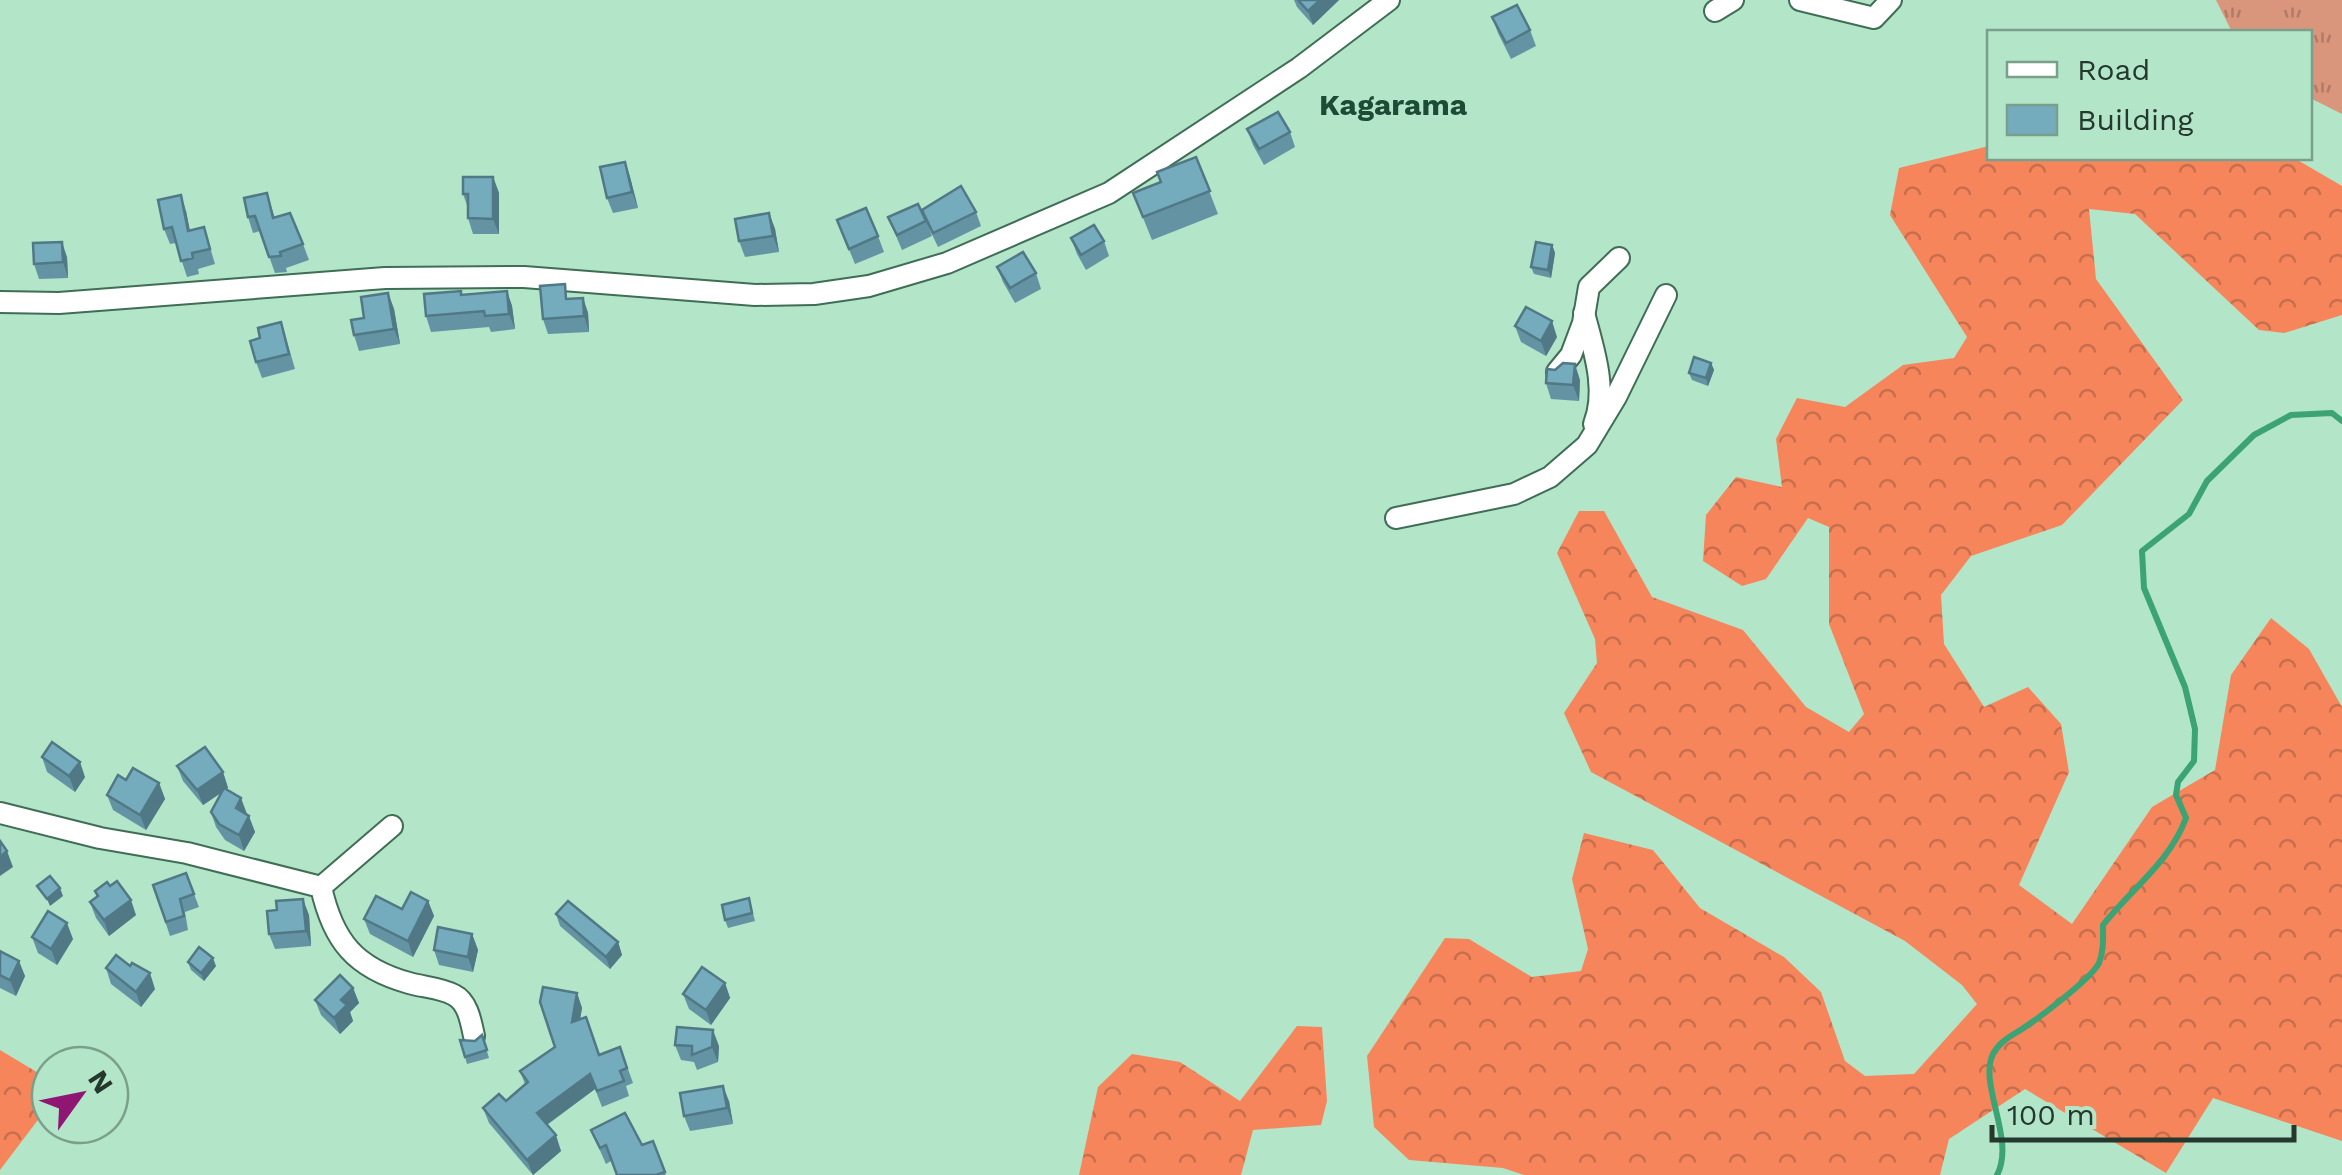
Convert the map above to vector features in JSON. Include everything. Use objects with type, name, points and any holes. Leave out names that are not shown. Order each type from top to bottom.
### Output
[{"type":"street","points":[[0,302],[59,303],[384,278],[524,277],[755,295],[814,294],[869,286],[947,263],[1109,193],[1299,68],[1388,0]]},
{"type":"street","points":[[1715,12],[1734,0]]},
{"type":"street","points":[[1800,0],[1874,18],[1891,0]]},
{"type":"street","points":[[1557,372],[1571,355],[1589,287],[1619,258]]},
{"type":"street","points":[[1396,518],[1514,494],[1550,477],[1587,446],[1666,295]]},
{"type":"street","points":[[1584,313],[1598,368],[1600,408],[1587,446]]},
{"type":"street","points":[[0,813],[100,838],[204,856],[321,886]]},
{"type":"street","points":[[321,886],[392,826]]},
{"type":"street","points":[[321,886],[337,936],[358,960],[386,977],[457,995],[468,1010],[474,1036]]},
{"type":"green space","points":[[2216,0],[2342,0],[2342,114],[2312,99],[2312,30],[2231,30]]},
{"type":"green space","points":[[1987,146],[1987,160],[2297,160],[2342,186],[2342,315],[2284,333],[2259,330],[2135,214],[2089,209],[2096,279],[2183,400],[2062,525],[1971,556],[1941,595],[1944,644],[1984,707],[2028,687],[2061,724],[2069,772],[2019,885],[2072,924],[2152,807],[2215,770],[2231,675],[2271,618],[2309,649],[2342,707],[2342,1141],[2213,1098],[2166,1173],[2025,1089],[1949,1139],[1940,1175],[1524,1175],[1503,1168],[1409,1160],[1374,1127],[1367,1056],[1445,938],[1469,939],[1532,977],[1581,971],[1588,949],[1572,879],[1584,833],[1653,850],[1700,908],[1784,957],[1821,992],[1845,1061],[1865,1076],[1914,1074],[1977,1004],[1962,985],[1905,941],[1591,772],[1564,713],[1597,663],[1595,639],[1557,553],[1579,511],[1604,511],[1652,597],[1743,630],[1806,707],[1849,732],[1864,714],[1829,624],[1829,527],[1808,518],[1766,579],[1742,586],[1703,561],[1706,515],[1736,477],[1782,487],[1776,439],[1797,398],[1845,407],[1903,365],[1954,358],[1967,337],[1890,215],[1899,168]]},
{"type":"green space","points":[[1297,1026],[1322,1027],[1327,1101],[1321,1125],[1253,1130],[1241,1175],[1079,1175],[1098,1087],[1132,1054],[1180,1062],[1240,1101]]},
{"type":"green space","points":[[0,1050],[30,1068],[30,1130],[0,1170]]},
{"type":"building","points":[[1298,0],[1320,0],[1308,11]]},
{"type":"building","points":[[1517,5],[1530,30],[1506,43],[1492,17]]},
{"type":"building","points":[[1278,112],[1290,132],[1259,149],[1247,129]]},
{"type":"building","points":[[1196,157],[1210,191],[1143,217],[1133,193],[1161,182],[1157,172]]},
{"type":"building","points":[[625,162],[632,192],[607,198],[600,167]]},
{"type":"building","points":[[463,177],[493,177],[493,219],[468,218]]},
{"type":"building","points":[[961,186],[976,212],[933,233],[922,210]]},
{"type":"building","points":[[267,193],[273,218],[290,213],[303,244],[280,252],[281,256],[269,257],[255,216],[248,217],[244,198]]},
{"type":"building","points":[[181,195],[188,231],[204,227],[210,249],[192,253],[193,258],[181,261],[172,227],[164,229],[158,200]]},
{"type":"building","points":[[918,204],[926,221],[897,235],[888,217]]},
{"type":"building","points":[[866,208],[878,236],[849,249],[837,220]]},
{"type":"building","points":[[769,213],[773,236],[739,241],[735,219]]},
{"type":"building","points":[[1094,225],[1104,241],[1081,255],[1071,238]]},
{"type":"building","points":[[62,242],[63,262],[34,264],[33,243]]},
{"type":"building","points":[[1536,242],[1552,245],[1548,270],[1531,267]]},
{"type":"building","points":[[1023,252],[1036,273],[1010,288],[997,267]]},
{"type":"building","points":[[565,284],[566,299],[583,298],[584,316],[543,319],[540,286]]},
{"type":"building","points":[[461,291],[461,295],[507,291],[509,314],[485,316],[484,311],[426,316],[424,294]]},
{"type":"building","points":[[388,293],[394,329],[354,335],[351,320],[364,318],[361,297]]},
{"type":"building","points":[[1526,307],[1552,321],[1541,341],[1515,326]]},
{"type":"building","points":[[281,322],[289,354],[256,362],[250,341],[260,338],[258,328]]},
{"type":"building","points":[[1694,357],[1711,363],[1706,378],[1689,373]]},
{"type":"building","points":[[1563,363],[1575,364],[1573,385],[1546,383],[1547,369],[1555,370]]},
{"type":"building","points":[[52,742],[80,762],[69,776],[42,757]]},
{"type":"building","points":[[205,747],[223,772],[197,790],[177,766]]},
{"type":"building","points":[[133,768],[159,783],[140,815],[107,795],[118,775],[126,780]]},
{"type":"building","points":[[224,788],[241,798],[236,808],[249,816],[239,835],[219,824],[211,812]]},
{"type":"building","points":[[186,873],[194,894],[180,899],[184,916],[166,922],[153,885]]},
{"type":"building","points":[[50,876],[60,888],[47,899],[37,886]]},
{"type":"building","points":[[117,881],[131,900],[104,920],[90,902],[98,896],[95,891],[107,882],[110,886]]},
{"type":"building","points":[[411,892],[428,901],[408,941],[364,919],[376,896],[402,909]]},
{"type":"building","points":[[749,898],[752,913],[725,920],[722,905]]},
{"type":"building","points":[[303,899],[306,931],[269,934],[267,911],[277,910],[276,901]]},
{"type":"building","points":[[568,901],[618,942],[606,957],[556,914]]},
{"type":"building","points":[[48,911],[67,923],[51,949],[32,937]]},
{"type":"building","points":[[438,927],[472,934],[468,957],[434,950]]},
{"type":"building","points":[[199,947],[213,958],[201,973],[188,962]]},
{"type":"building","points":[[0,951],[19,961],[10,980],[0,975]]},
{"type":"building","points":[[116,955],[130,966],[132,963],[150,973],[136,992],[106,968]]},
{"type":"building","points":[[702,967],[725,983],[706,1010],[683,994]]},
{"type":"building","points":[[340,975],[353,988],[341,1000],[347,1005],[334,1018],[315,1000]]},
{"type":"building","points":[[543,987],[577,993],[572,1022],[586,1017],[599,1055],[620,1047],[627,1068],[620,1071],[624,1081],[597,1091],[590,1074],[537,1113],[556,1135],[527,1160],[483,1108],[499,1094],[506,1101],[528,1082],[520,1071],[555,1047],[540,1002]]},
{"type":"building","points":[[677,1027],[713,1030],[712,1047],[692,1055],[692,1046],[675,1045]]},
{"type":"building","points":[[482,1035],[487,1050],[465,1057],[460,1040],[475,1041]]},
{"type":"building","points":[[723,1086],[727,1108],[684,1116],[680,1093]]},
{"type":"building","points":[[625,1113],[642,1145],[653,1141],[665,1172],[617,1175],[606,1145],[600,1148],[591,1130]]},
{"type":"waterway","points":[[1997,1175],[2002,1146],[1990,1081],[1993,1054],[2002,1042],[2052,1007],[2094,970],[2102,953],[2103,925],[2160,862],[2186,818],[2176,795],[2178,782],[2194,761],[2195,729],[2185,687],[2144,588],[2142,551],[2189,514],[2207,481],[2254,435],[2291,415],[2332,413],[2342,421]]},
{"type":"district","name":"Kagarama","points":[[1393,105]]}]
